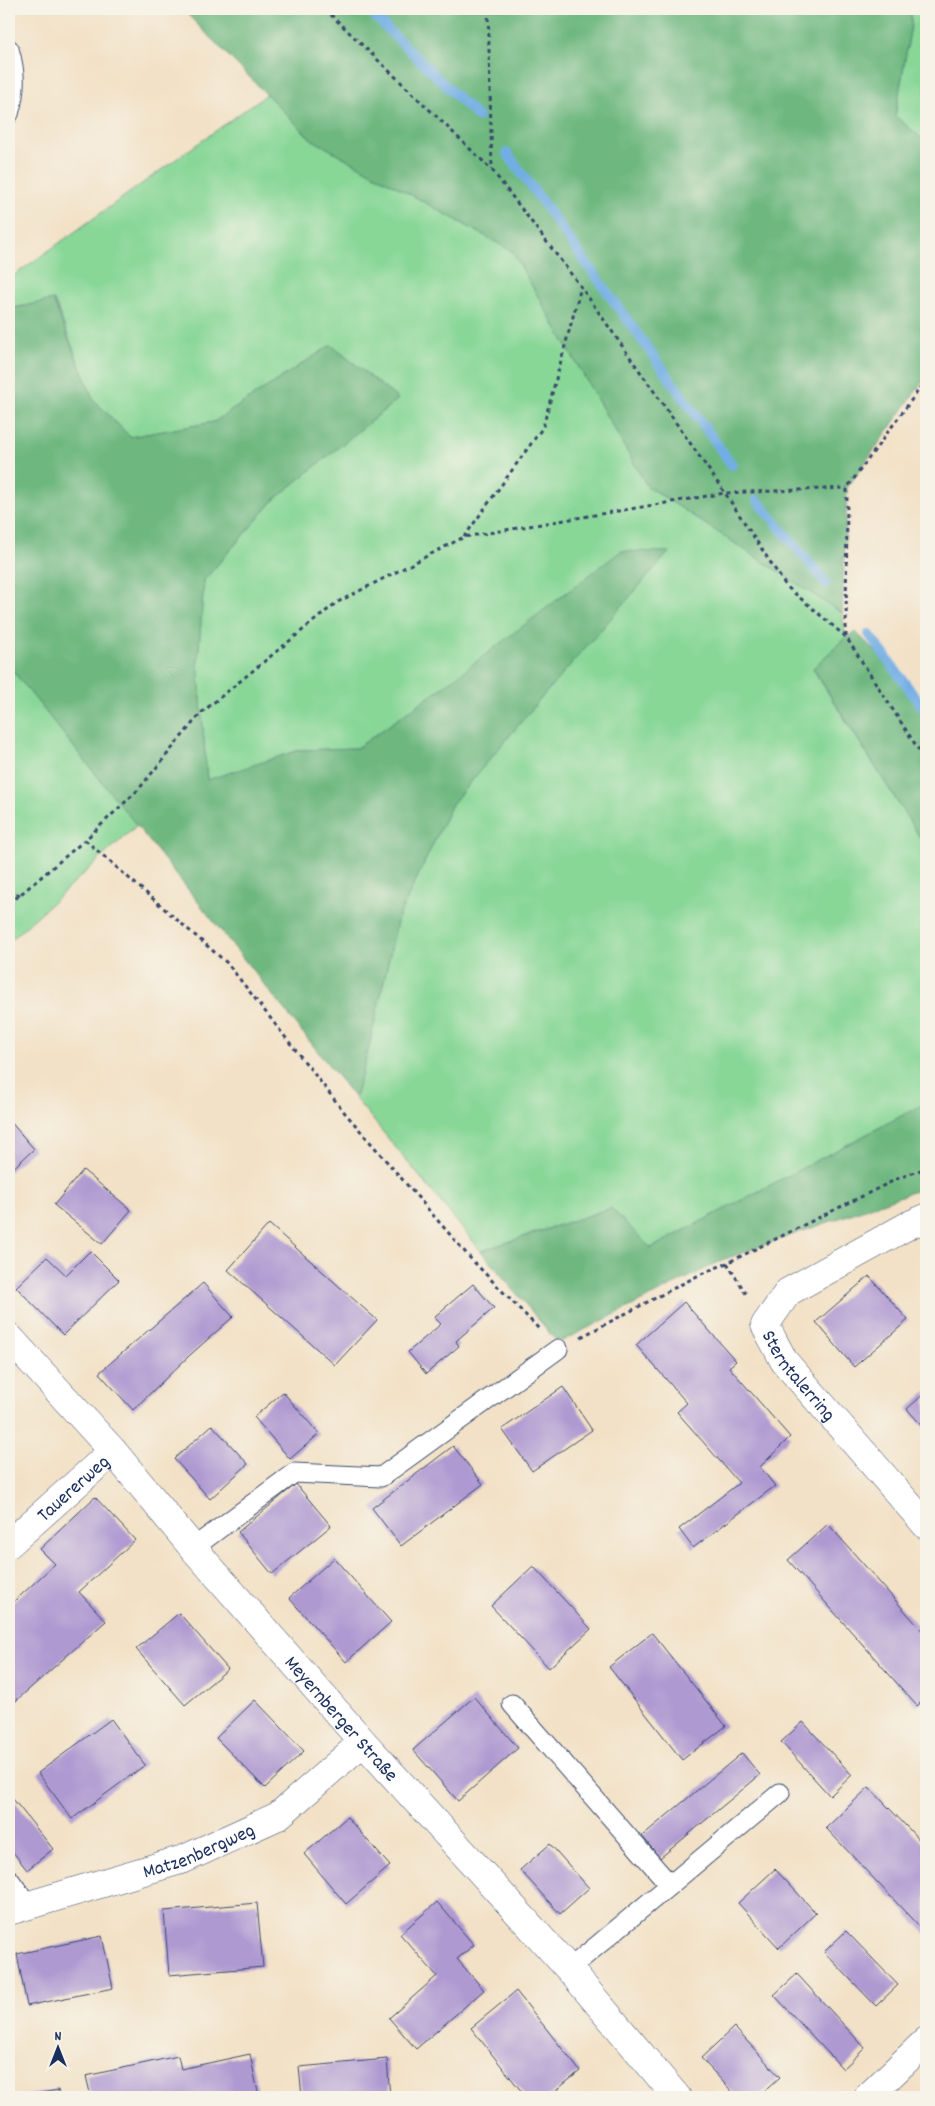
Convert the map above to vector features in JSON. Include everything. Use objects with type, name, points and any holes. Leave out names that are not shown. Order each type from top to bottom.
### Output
[{"type":"street","name":"Sterntalerring","points":[[926,1218],[909,1225],[788,1292],[765,1324],[784,1361],[926,1525]]},
{"type":"street","name":"Meyernberger Straße","points":[[9,1337],[113,1451],[193,1548],[363,1742],[569,1968],[664,2093]]},
{"type":"street","name":"Tauererweg","points":[[9,1544],[113,1451]]},
{"type":"street","name":"Matzenbergweg","points":[[18,1908],[184,1858],[278,1816],[363,1742]]},
{"type":"street","points":[[868,2097],[926,2041]]},
{"type":"lane","points":[[9,49],[14,65],[15,94],[9,114]]},
{"type":"lane","points":[[193,1548],[294,1473],[381,1476],[558,1349]]},
{"type":"lane","points":[[512,1704],[670,1884]]},
{"type":"lane","points":[[569,1968],[780,1793]]},
{"type":"lane","points":[[9,1879],[18,1908]]},
{"type":"path","points":[[325,9],[492,170],[581,287],[725,492],[786,586],[846,637],[926,761]]},
{"type":"path","points":[[488,9],[492,170]]},
{"type":"path","points":[[464,537],[543,427],[581,287]]},
{"type":"path","points":[[846,637],[847,488],[926,380]]},
{"type":"path","points":[[9,904],[85,840],[138,790],[201,712],[336,603],[464,537],[725,492],[847,488]]},
{"type":"path","points":[[85,840],[227,963],[345,1113],[471,1259],[558,1349],[701,1274],[899,1178],[926,1168]]},
{"type":"path","points":[[9,890],[21,895]]},
{"type":"green space","points":[[182,9],[911,9],[911,25],[895,116],[926,142],[926,380],[923,381],[847,488],[842,613],[647,486],[512,251],[311,139]]},
{"type":"green space","points":[[911,9],[926,9],[926,142],[895,117],[911,25]]},
{"type":"green space","points":[[267,94],[311,139],[512,251],[647,486],[842,613],[846,637],[813,669],[926,847],[926,1103],[651,1248],[611,1208],[481,1251],[355,1098],[369,1047],[398,918],[452,804],[543,696],[443,687],[357,748],[300,750],[207,781],[198,661],[204,580],[275,499],[398,399],[331,345],[214,422],[130,437],[93,399],[54,300],[9,309],[9,279]]},
{"type":"green space","points":[[53,300],[93,399],[130,437],[214,422],[331,345],[398,399],[275,499],[204,580],[198,661],[207,780],[300,750],[357,748],[443,687],[621,551],[669,552],[543,696],[452,804],[398,918],[369,1047],[355,1098],[9,666],[9,309]]},
{"type":"green space","points":[[856,632],[926,702],[926,847],[813,668],[846,637]]},
{"type":"green space","points":[[9,666],[137,825],[9,942]]},
{"type":"green space","points":[[926,1103],[926,1187],[725,1259],[558,1343],[481,1251],[611,1208],[651,1248]]},
{"type":"building","points":[[9,1120],[34,1149],[9,1172]]},
{"type":"building","points":[[83,1170],[131,1210],[102,1244],[54,1205]]},
{"type":"building","points":[[269,1224],[377,1320],[335,1365],[228,1270]]},
{"type":"building","points":[[90,1251],[119,1280],[63,1335],[16,1287],[47,1257],[66,1275]]},
{"type":"building","points":[[869,1276],[908,1320],[854,1367],[816,1322]]},
{"type":"building","points":[[203,1283],[233,1317],[133,1410],[99,1373]]},
{"type":"building","points":[[473,1284],[494,1308],[456,1341],[459,1346],[426,1374],[408,1352],[441,1324],[434,1317]]},
{"type":"building","points":[[684,1302],[736,1361],[729,1367],[790,1437],[760,1467],[775,1486],[693,1548],[679,1529],[739,1483],[677,1412],[687,1403],[636,1345]]},
{"type":"building","points":[[563,1387],[592,1430],[532,1471],[502,1429]]},
{"type":"building","points":[[283,1392],[319,1434],[290,1459],[254,1417]]},
{"type":"building","points":[[926,1392],[926,1430],[907,1409]]},
{"type":"building","points":[[212,1425],[248,1464],[210,1499],[174,1459]]},
{"type":"building","points":[[453,1446],[483,1484],[401,1546],[372,1508]]},
{"type":"building","points":[[296,1484],[331,1526],[272,1574],[238,1532]]},
{"type":"building","points":[[95,1497],[135,1540],[79,1592],[106,1621],[9,1707],[9,1606],[55,1564],[40,1549]]},
{"type":"building","points":[[828,1524],[926,1635],[926,1698],[917,1706],[788,1560]]},
{"type":"building","points":[[334,1558],[391,1622],[346,1662],[289,1598]]},
{"type":"building","points":[[533,1566],[591,1629],[549,1668],[491,1606]]},
{"type":"building","points":[[179,1613],[228,1669],[185,1705],[136,1649]]},
{"type":"building","points":[[652,1633],[726,1726],[682,1760],[609,1667]]},
{"type":"building","points":[[474,1697],[518,1748],[458,1801],[413,1750]]},
{"type":"building","points":[[255,1700],[304,1751],[265,1788],[216,1738]]},
{"type":"building","points":[[111,1719],[145,1765],[72,1819],[38,1773]]},
{"type":"building","points":[[803,1722],[852,1775],[830,1796],[781,1742]]},
{"type":"building","points":[[742,1753],[760,1775],[660,1858],[642,1836]]},
{"type":"building","points":[[869,1787],[926,1847],[926,1934],[826,1828]]},
{"type":"building","points":[[9,1794],[53,1849],[27,1870],[9,1847]]},
{"type":"building","points":[[347,1817],[390,1866],[346,1904],[304,1854]]},
{"type":"building","points":[[550,1844],[589,1888],[560,1914],[520,1870]]},
{"type":"building","points":[[775,1869],[816,1913],[779,1948],[738,1903]]},
{"type":"building","points":[[437,1902],[474,1945],[457,1959],[484,1990],[416,2049],[389,2018],[437,1976],[400,1934]]},
{"type":"building","points":[[257,1903],[263,1967],[169,1975],[164,1911]]},
{"type":"building","points":[[846,1931],[898,1985],[876,2006],[824,1952]]},
{"type":"building","points":[[102,1936],[113,1988],[27,2006],[17,1954]]},
{"type":"building","points":[[797,1974],[865,2048],[843,2069],[774,1995]]},
{"type":"building","points":[[516,1991],[580,2071],[548,2097],[526,2097],[471,2028]]},
{"type":"building","points":[[734,2027],[780,2077],[758,2097],[737,2097],[701,2058]]},
{"type":"building","points":[[250,2054],[259,2097],[91,2097],[86,2076],[178,2056],[181,2069]]},
{"type":"building","points":[[387,2059],[390,2097],[302,2097],[299,2067]]},
{"type":"building","points":[[58,2090],[60,2097],[24,2097],[24,2096]]},
{"type":"waterway","points":[[367,9],[478,117]]},
{"type":"waterway","points":[[507,153],[732,465]]},
{"type":"waterway","points":[[757,500],[826,583]]},
{"type":"waterway","points":[[869,634],[926,712]]}]
